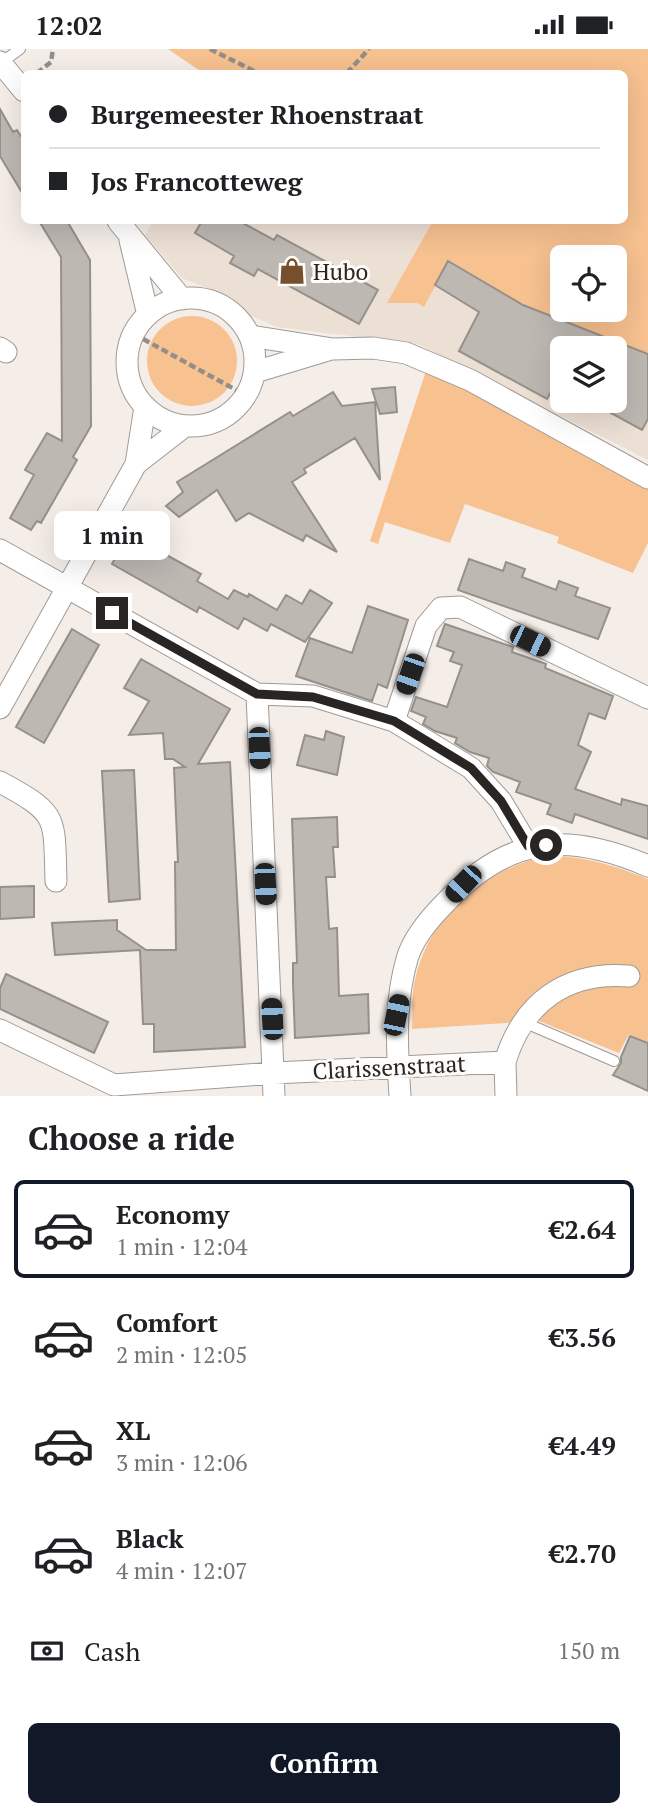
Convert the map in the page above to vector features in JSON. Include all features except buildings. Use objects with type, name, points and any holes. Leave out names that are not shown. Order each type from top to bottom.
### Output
[{"type":"street","points":[[0,63],[21,88]]},
{"type":"street","points":[[123,228],[182,299]]},
{"type":"street","points":[[123,228],[148,315]]},
{"type":"street","points":[[182,299],[203,299],[223,306],[239,319],[250,336],[256,353],[255,372],[247,396],[230,414],[209,424],[185,426],[163,420],[145,407],[130,380],[129,349],[134,334],[148,315],[164,305],[182,299]]},
{"type":"street","points":[[250,336],[333,349],[373,348],[406,353],[470,380],[648,478]]},
{"type":"street","points":[[255,372],[333,349]]},
{"type":"street","points":[[0,708],[136,464],[145,407]]},
{"type":"street","points":[[136,464],[185,426]]},
{"type":"street","points":[[0,551],[257,694],[313,697],[394,721],[471,768],[501,801],[528,846]]},
{"type":"street","points":[[394,721],[426,626],[441,608],[460,607],[648,698]]},
{"type":"street","points":[[257,694],[274,1096]]},
{"type":"street","points":[[0,782],[41,805],[55,829],[57,881]]},
{"type":"street","points":[[400,1096],[396,1015],[408,956],[430,919],[463,884],[507,853],[528,846],[563,843],[600,848],[648,866]]},
{"type":"street","points":[[506,1096],[505,1062],[522,1021],[548,996],[575,980],[607,974],[629,976]]},
{"type":"street","points":[[0,1030],[115,1091]]},
{"type":"street","name":"Clarissenstraat","points":[[115,1091],[274,1073],[505,1062]]},
{"type":"lane","points":[[0,63],[20,49]]},
{"type":"lane","points":[[522,1021],[614,1061]]},
{"type":"path","points":[[41,70],[51,62],[53,49]]},
{"type":"path","points":[[211,49],[252,70]]},
{"type":"path","points":[[350,70],[369,49]]},
{"type":"path","points":[[134,334],[247,396]]},
{"type":"shaded area","points":[[168,49],[648,49],[648,354],[627,346],[627,336],[602,336],[566,322],[627,322],[627,245],[550,245],[550,316],[523,305],[448,262],[424,307],[417,303],[387,303],[431,224],[628,224],[628,70],[199,70]]},
{"type":"shaded area","points":[[151,224],[431,224],[388,303],[417,303],[424,307],[448,261],[550,311],[550,322],[572,322],[603,336],[550,336],[550,411],[418,344],[277,327],[252,316],[232,298],[182,278],[145,235]]},
{"type":"shaded area","points":[[183,316],[201,316],[217,323],[230,336],[237,352],[237,370],[230,386],[217,399],[201,406],[183,406],[167,399],[154,386],[147,370],[147,352],[154,336],[167,323]]},
{"type":"shaded area","points":[[627,346],[648,354],[648,460],[555,413],[627,413]]},
{"type":"shaded area","points":[[426,371],[441,376],[561,438],[648,489],[648,543],[633,573],[557,543],[559,537],[465,504],[450,543],[385,522],[378,544],[370,541]]},
{"type":"shaded area","points":[[544,856],[572,857],[597,862],[648,879],[648,1042],[629,1034],[619,1053],[539,1021],[412,1029],[415,980],[432,936],[446,917],[480,885],[521,863]]},
{"type":"place","name":"Hubo","points":[[292,271]]},
{"type":"route","points":[[112,613],[257,694],[313,697],[394,721],[471,768],[501,801],[528,846],[546,845]]}]
